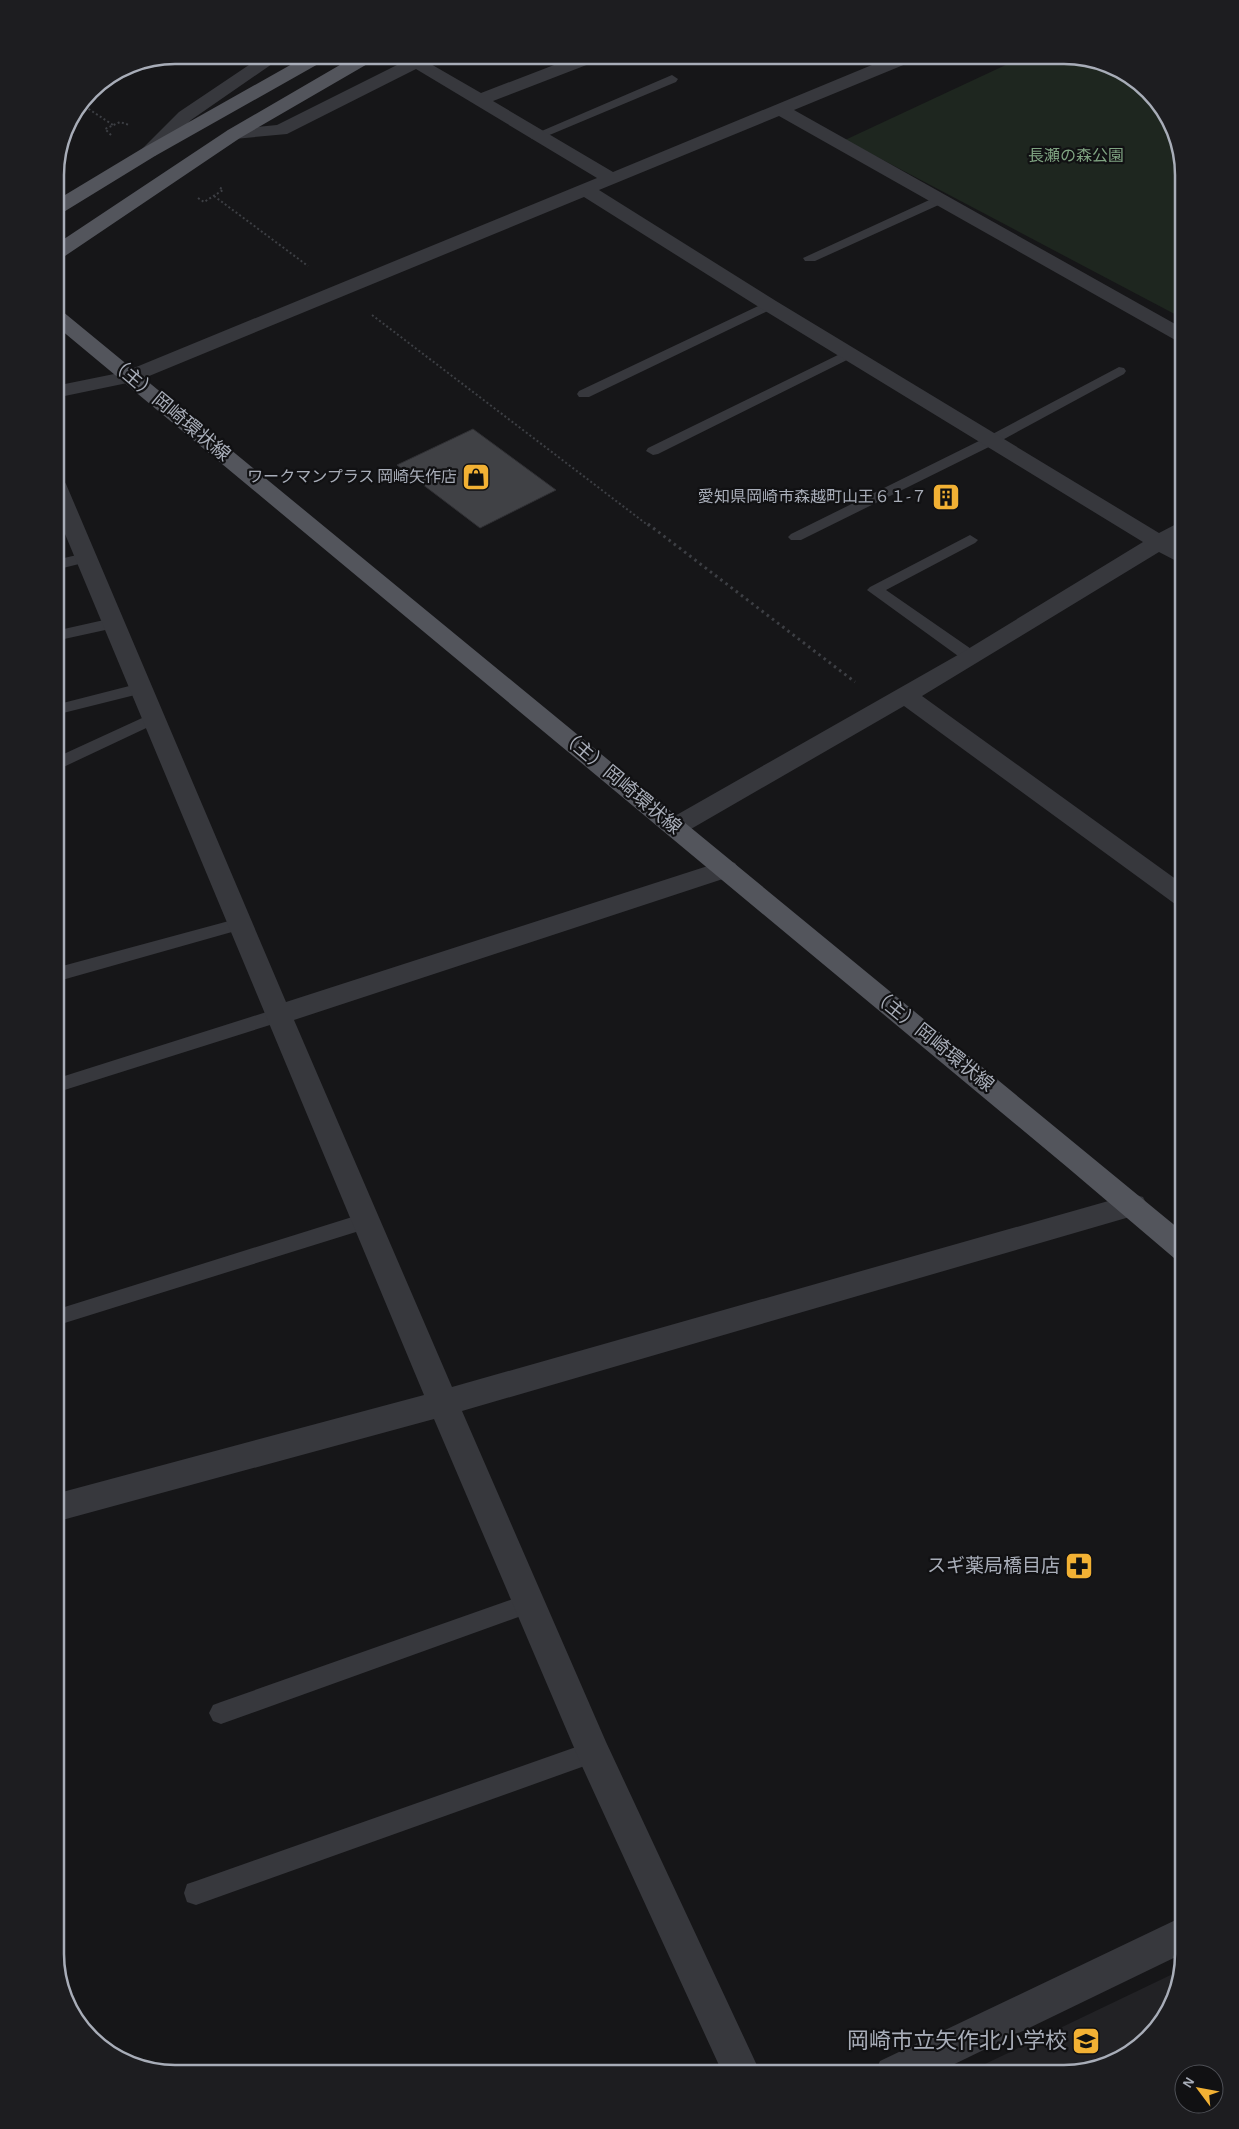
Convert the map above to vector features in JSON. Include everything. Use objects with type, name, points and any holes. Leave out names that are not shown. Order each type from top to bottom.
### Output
[{"type":"main road","points":[[64,204],[149,152],[305,64]]},
{"type":"main road","points":[[64,248],[234,134],[355,64]]},
{"type":"main road","name":"（主）岡崎環状線","points":[[64,322],[1133,1205],[1175,1242]]},
{"type":"street","points":[[149,152],[185,116],[263,64]]},
{"type":"street","points":[[234,134],[281,130],[414,64]]},
{"type":"street","points":[[431,64],[480,100],[536,136],[612,179]]},
{"type":"street","points":[[480,100],[573,64]]},
{"type":"street","points":[[64,390],[130,377],[890,64]]},
{"type":"street","points":[[780,108],[938,200],[1175,332]]},
{"type":"street","points":[[586,190],[848,354],[1175,552]]},
{"type":"street","points":[[64,505],[365,1221],[593,1752],[738,2065]]},
{"type":"street","points":[[675,827],[971,657],[1175,534]]},
{"type":"street","points":[[895,700],[1175,892]]},
{"type":"street","points":[[279,1016],[726,869]]},
{"type":"street","points":[[64,1506],[443,1403],[1133,1205]]},
{"type":"street","points":[[912,2065],[1175,1938]]},
{"type":"lane","points":[[536,136],[672,79]]},
{"type":"lane","points":[[810,258],[938,200]]},
{"type":"lane","points":[[584,394],[769,305]]},
{"type":"lane","points":[[653,451],[848,354]]},
{"type":"lane","points":[[796,537],[990,440],[1119,371]]},
{"type":"lane","points":[[970,540],[875,590],[971,657]]},
{"type":"lane","points":[[64,563],[86,558]]},
{"type":"lane","points":[[64,634],[113,623]]},
{"type":"lane","points":[[64,708],[141,688]]},
{"type":"lane","points":[[64,761],[153,718]]},
{"type":"lane","points":[[64,973],[240,924]]},
{"type":"lane","points":[[64,1083],[279,1016]]},
{"type":"lane","points":[[64,1315],[365,1221]]},
{"type":"lane","points":[[221,1713],[530,1603]]},
{"type":"lane","points":[[196,1893],[593,1752]]},
{"type":"path","points":[[86,108],[113,126]]},
{"type":"path","points":[[105,129],[120,122]]},
{"type":"path","points":[[204,202],[223,190]]},
{"type":"path","points":[[214,196],[895,700]]},
{"type":"shaded area","name":"岡崎市立矢作北小学校","points":[[1173,1974],[1167,1997],[1152,2022],[1143,2033],[1113,2054],[1086,2063],[1071,2065],[983,2065]]},
{"type":"green space","name":"長瀬の森公園","points":[[1008,64],[1071,64],[1086,66],[1113,75],[1137,91],[1157,113],[1171,146],[1175,175],[1175,314],[845,140]]},
{"type":"building","name":"ワークマンプラス 岡崎矢作店","points":[[473,429],[556,490],[480,528],[397,465]]},
{"type":"place","name":"ワークマンプラス 岡崎矢作店","points":[[476,477]]},
{"type":"place","name":"愛知県岡崎市森越町山王６１‐７","points":[[946,497]]},
{"type":"place","name":"スギ薬局橋目店","points":[[1079,1566]]},
{"type":"place","name":"岡崎市立矢作北小学校","points":[[1086,2041]]}]
